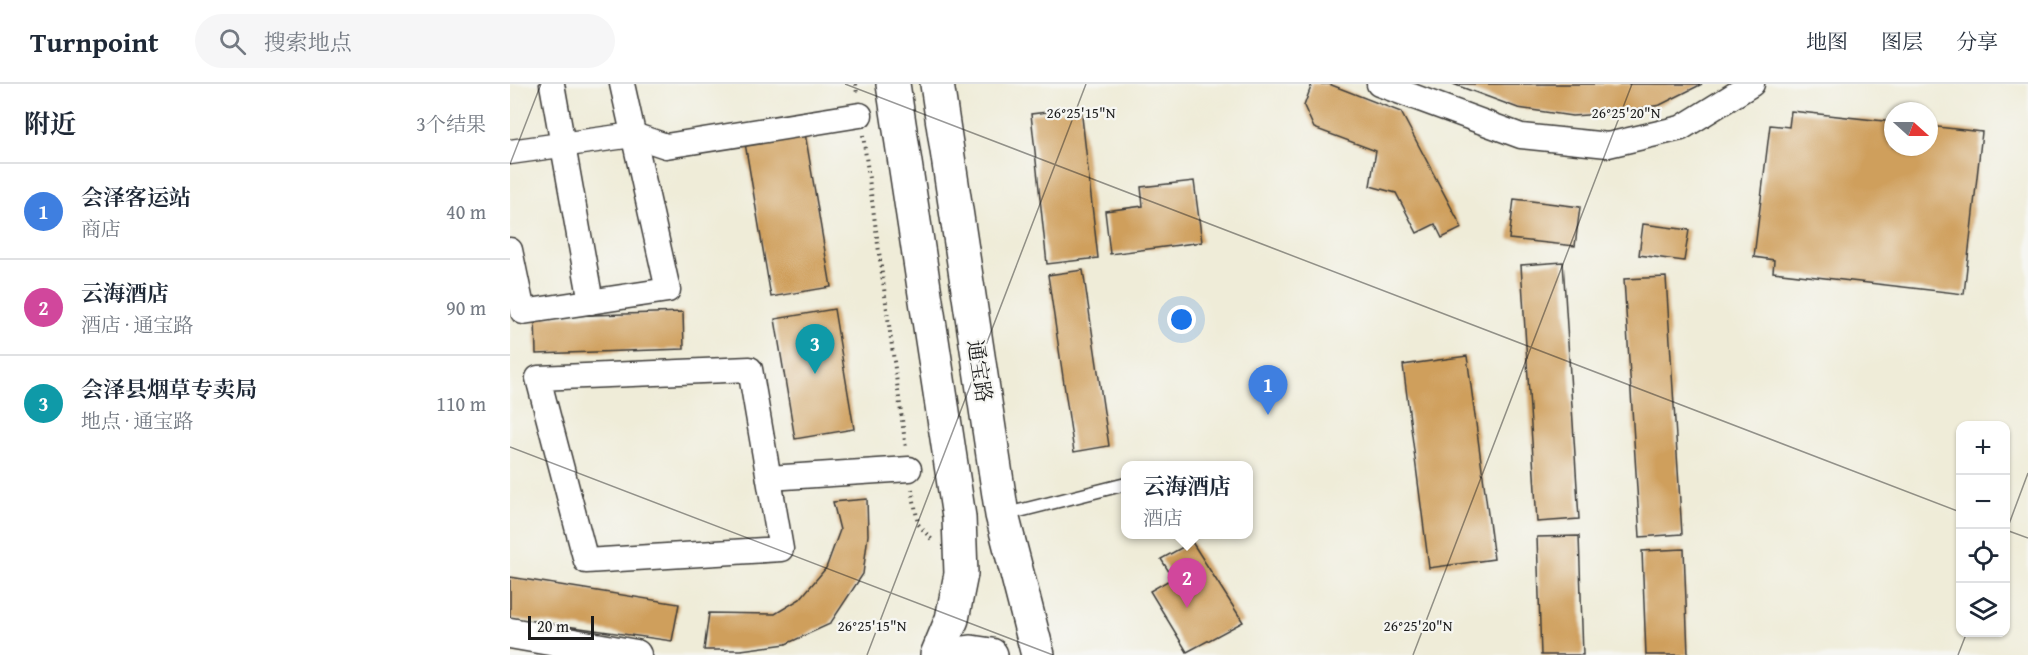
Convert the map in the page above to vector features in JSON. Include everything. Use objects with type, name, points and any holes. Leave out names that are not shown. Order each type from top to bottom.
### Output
[{"type":"main road","points":[[893,84],[958,517],[961,574],[952,619],[937,655]]},
{"type":"main road","name":"通宝路","points":[[937,84],[1002,515],[1038,655]]},
{"type":"main road","points":[[948,655],[971,652],[991,655]]},
{"type":"street","points":[[552,84],[591,302]]},
{"type":"street","points":[[510,250],[523,312],[668,290],[622,84]]},
{"type":"street","points":[[1379,84],[1521,136],[1608,145],[1682,128],[1752,84]]},
{"type":"street","points":[[510,152],[633,135],[666,146],[860,115]]},
{"type":"street","points":[[750,369],[769,478],[782,549],[586,561],[538,378],[750,369]]},
{"type":"street","points":[[769,478],[909,469]]},
{"type":"street","points":[[510,633],[636,655]]},
{"type":"lane","points":[[1002,515],[1121,485]]},
{"type":"path","points":[[856,84],[918,524],[961,574]]},
{"type":"building","points":[[1312,84],[1329,84],[1401,112],[1462,228],[1442,238],[1435,224],[1417,233],[1396,193],[1370,186],[1376,151],[1314,128],[1304,106]]},
{"type":"building","points":[[1453,84],[1702,84],[1660,105],[1617,113],[1572,116],[1518,108]]},
{"type":"building","points":[[1081,108],[1098,258],[1047,264],[1031,114]]},
{"type":"building","points":[[1791,111],[1884,121],[1884,156],[1938,156],[1938,127],[1982,132],[1964,294],[1773,272],[1774,260],[1754,257],[1770,125],[1789,127]]},
{"type":"building","points":[[805,133],[831,287],[771,297],[745,143]]},
{"type":"building","points":[[1194,181],[1202,242],[1110,254],[1105,211],[1143,206],[1141,187]]},
{"type":"building","points":[[1514,199],[1580,207],[1575,246],[1509,239]]},
{"type":"building","points":[[1643,224],[1689,230],[1684,261],[1639,255]]},
{"type":"building","points":[[1563,262],[1579,519],[1537,522],[1521,265]]},
{"type":"building","points":[[1083,270],[1109,446],[1074,452],[1048,275]]},
{"type":"building","points":[[1666,277],[1682,534],[1640,537],[1624,279]]},
{"type":"building","points":[[834,309],[854,429],[795,439],[775,319]]},
{"type":"building","points":[[683,312],[684,349],[536,354],[535,317]]},
{"type":"building","points":[[1467,356],[1494,559],[1429,568],[1403,365]]},
{"type":"building","points":[[867,499],[868,535],[863,574],[830,624],[786,644],[741,650],[704,650],[709,613],[775,614],[800,599],[826,568],[840,530],[833,502]]},
{"type":"building","points":[[1579,536],[1583,655],[1541,655],[1537,537]]},
{"type":"building","points":[[1192,542],[1243,622],[1187,652],[1150,591],[1173,578],[1161,559]]},
{"type":"building","points":[[1684,549],[1688,655],[1646,655],[1642,551]]},
{"type":"building","points":[[510,577],[679,604],[672,641],[510,618]]},
{"type":"place","name":"会泽县烟草专卖局","points":[[815,374]]},
{"type":"place","name":"会泽客运站","points":[[1268,415]]},
{"type":"place","name":"云海酒店","points":[[1187,608]]}]
